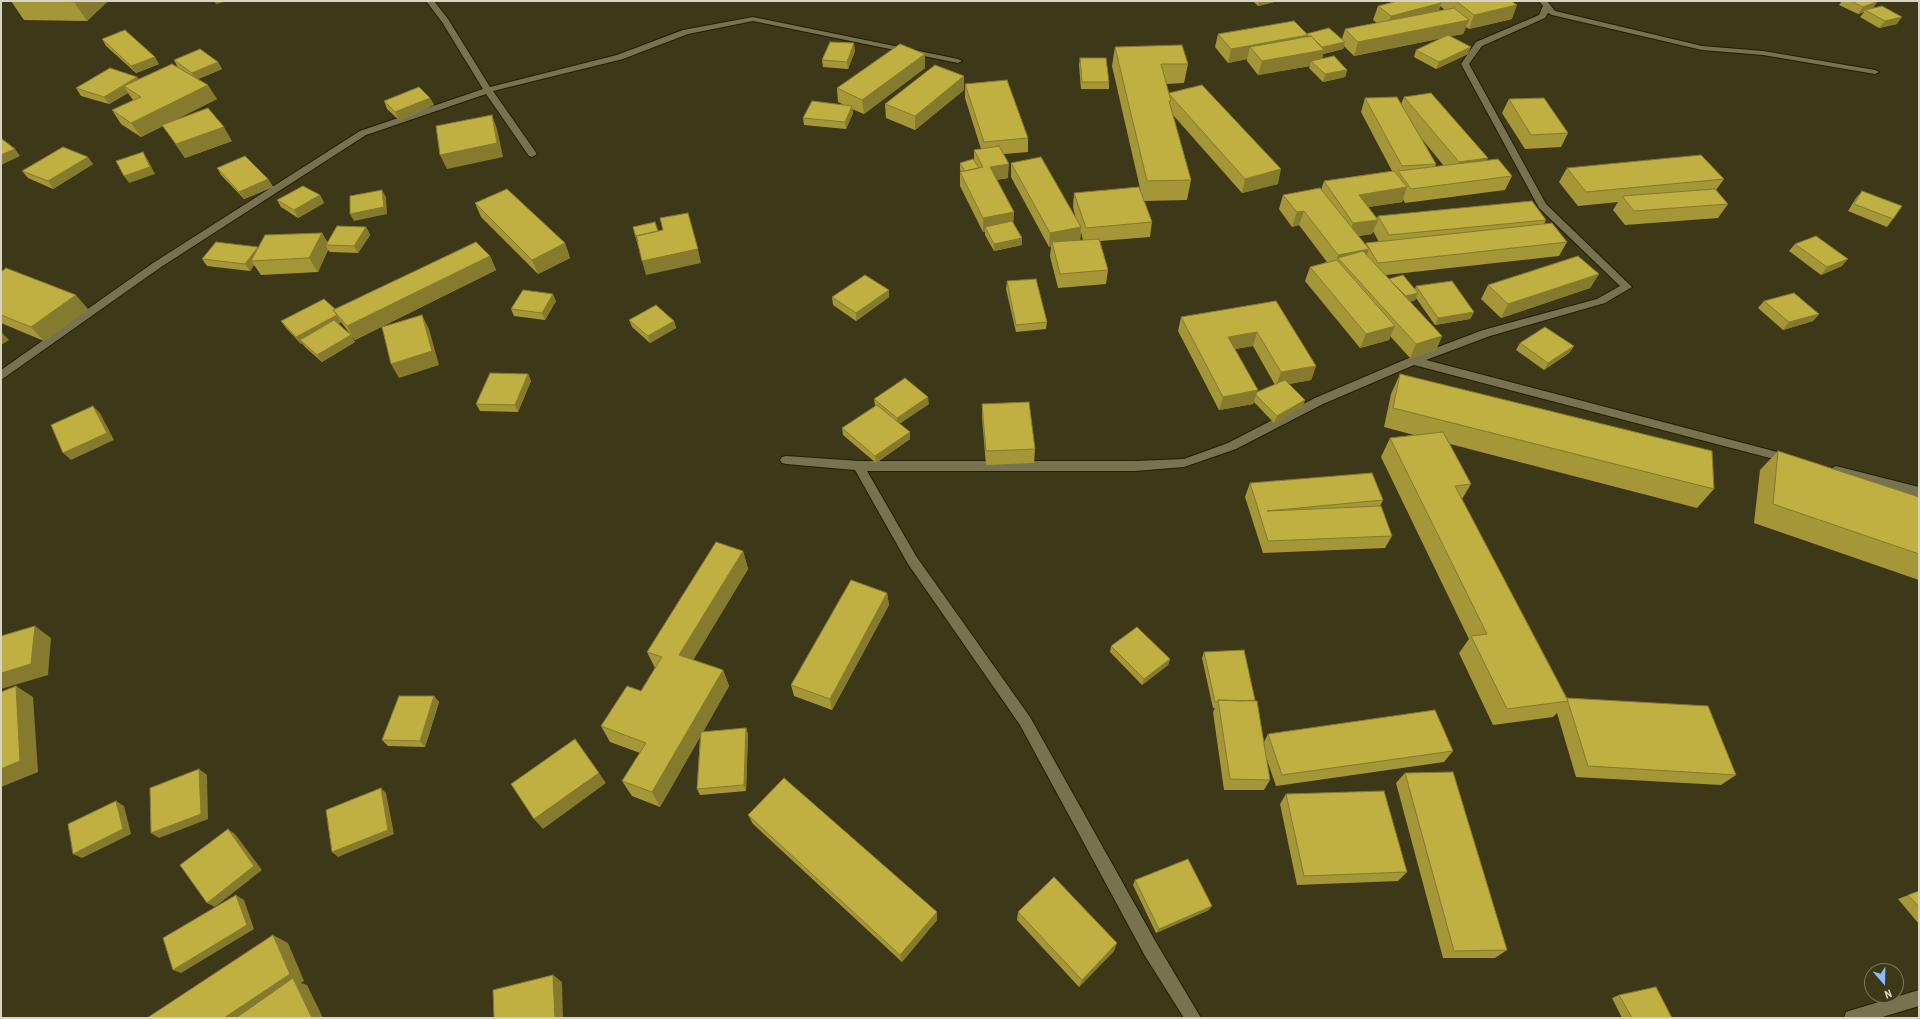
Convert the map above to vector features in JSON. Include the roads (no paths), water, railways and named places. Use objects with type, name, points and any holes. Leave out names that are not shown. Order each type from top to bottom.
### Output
[{"type":"street","points":[[430,1],[445,21],[488,90],[532,154]]},
{"type":"street","points":[[1545,4],[1552,13],[1702,48],[1763,53],[1875,72]]},
{"type":"street","points":[[786,460],[859,466],[1135,466],[1184,463],[1232,446],[1319,400],[1413,361],[1487,333],[1601,301],[1627,287],[1542,206],[1465,64],[1479,44],[1542,16],[1545,4]]},
{"type":"street","points":[[1,376],[157,265],[363,133],[488,90],[620,57],[686,32],[753,19],[958,61]]},
{"type":"street","points":[[1413,361],[1796,460]]},
{"type":"street","points":[[859,466],[912,560],[1025,721],[1151,950],[1193,1018]]},
{"type":"street","points":[[1827,468],[1919,492]]},
{"type":"street","points":[[1852,1018],[1919,998]]}]
